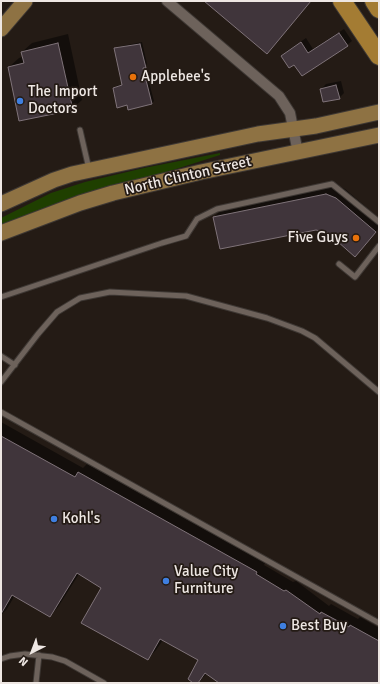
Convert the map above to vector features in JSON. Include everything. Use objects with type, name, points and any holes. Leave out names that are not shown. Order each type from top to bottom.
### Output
[{"type":"highway","points":[[342,1],[379,56]]},
{"type":"highway","points":[[374,1],[379,9]]},
{"type":"main road","points":[[1,29],[25,1]]},
{"type":"main road","name":"North Clinton Street","points":[[1,204],[54,180],[72,174],[258,134],[293,130],[379,112]]},
{"type":"main road","name":"North Clinton Street","points":[[1,233],[112,193],[236,164],[298,153],[379,135]]},
{"type":"street","points":[[167,1],[279,96],[290,113],[298,153]]},
{"type":"lane","points":[[80,130],[90,170]]},
{"type":"lane","points":[[1,297],[186,236],[197,219],[217,210],[332,184],[379,222]]},
{"type":"lane","points":[[339,264],[355,277],[379,246]]},
{"type":"lane","points":[[1,382],[57,312],[80,298],[110,292],[186,296],[267,318],[302,330],[315,338],[379,392]]},
{"type":"lane","points":[[1,356],[15,365]]},
{"type":"lane","points":[[1,412],[379,623]]},
{"type":"lane","points":[[1,659],[25,654],[52,657],[64,661],[97,681],[104,683]]},
{"type":"lane","points":[[36,683],[39,655]]},
{"type":"green space","points":[[220,153],[220,155],[173,170],[76,198],[1,225],[1,218],[51,193],[85,182],[144,168]]},
{"type":"building","points":[[204,1],[311,1],[267,54]]},
{"type":"building","points":[[339,33],[348,46],[302,76],[294,65],[289,68],[281,56],[301,42],[308,53]]},
{"type":"building","points":[[58,43],[73,110],[19,121],[8,67],[24,63],[21,52]]},
{"type":"building","name":"Applebee's","points":[[140,44],[146,68],[143,68],[152,104],[128,110],[127,105],[117,108],[113,88],[122,85],[114,48]]},
{"type":"building","points":[[336,85],[340,99],[323,102],[320,89]]},
{"type":"building","points":[[326,194],[336,198],[376,232],[355,257],[328,233],[316,230],[220,249],[213,217]]},
{"type":"building","points":[[1,436],[75,477],[78,472],[257,572],[256,574],[284,591],[286,590],[320,614],[321,612],[349,627],[350,625],[379,641],[379,683],[219,683],[205,673],[198,683],[193,683],[188,679],[198,660],[160,639],[148,660],[81,623],[101,588],[77,573],[50,617],[12,595],[1,614]]},
{"type":"place","name":"Applebee's","points":[[133,77]]},
{"type":"place","name":"The Import Doctors","points":[[20,101]]},
{"type":"place","name":"Five Guys","points":[[356,238]]},
{"type":"place","name":"Kohl's","points":[[54,519]]},
{"type":"place","name":"Value City Furniture","points":[[166,581]]},
{"type":"place","name":"Best Buy","points":[[283,626]]}]
